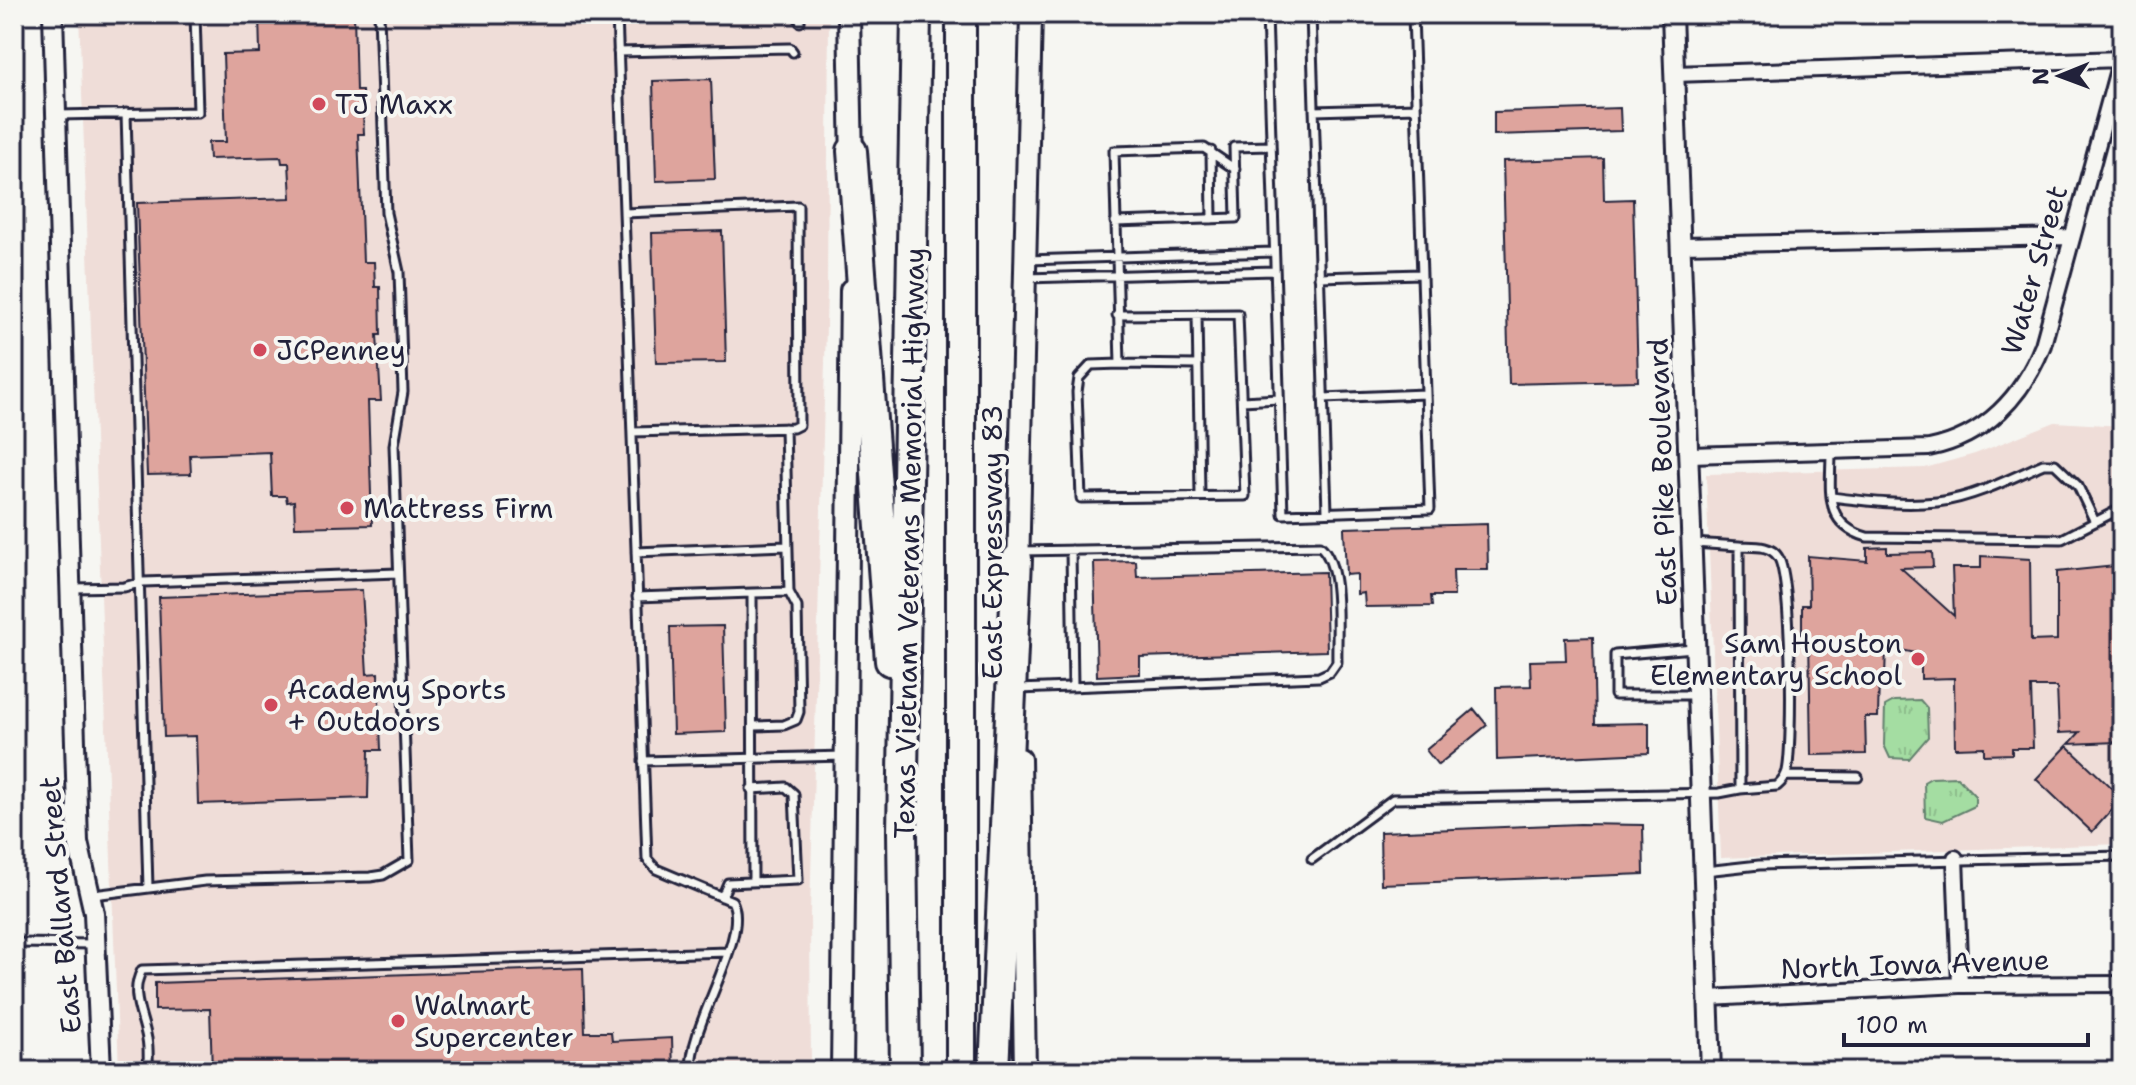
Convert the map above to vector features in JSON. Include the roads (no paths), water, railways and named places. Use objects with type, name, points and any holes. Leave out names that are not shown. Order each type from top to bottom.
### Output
[{"type":"highway","name":"Texas Vietnam Veterans Memorial Highway","points":[[905,1071],[902,832],[916,14]]},
{"type":"highway","name":"Texas Vietnam Veterans Memorial Highway","points":[[961,14],[961,1071]]},
{"type":"highway","points":[[852,151],[902,832]]},
{"type":"highway","points":[[994,1071],[1018,555]]},
{"type":"main road","points":[[842,1071],[852,151],[849,14]]},
{"type":"main road","name":"East Expressway 83","points":[[1025,1071],[1018,555],[1031,14]]},
{"type":"street","name":"East Ballard Street","points":[[53,14],[78,842],[90,896],[95,944],[101,1071]]},
{"type":"street","name":"East Pike Boulevard","points":[[1672,14],[1711,1071]]},
{"type":"street","points":[[1674,74],[2122,57]]},
{"type":"street","name":"Water Street","points":[[1690,455],[1929,448],[1957,441],[1984,426],[2012,400],[2034,367],[2122,57]]},
{"type":"street","points":[[1682,245],[2072,237]]},
{"type":"street","points":[[1955,858],[1960,985]]},
{"type":"street","name":"North Iowa Avenue","points":[[1709,998],[1960,985],[2122,984]]},
{"type":"lane","points":[[56,115],[198,112],[195,14]]},
{"type":"lane","points":[[90,896],[205,881],[370,877],[383,875],[409,860],[394,445],[403,392],[399,272],[386,213],[379,14]]},
{"type":"lane","points":[[617,14],[647,859],[656,869],[732,901],[738,920],[700,1021],[691,1071]]},
{"type":"lane","points":[[1267,14],[1283,514],[1430,509],[1413,14]]},
{"type":"lane","points":[[1311,14],[1327,512]]},
{"type":"lane","points":[[618,52],[790,48],[793,52]]},
{"type":"lane","points":[[1314,111],[1416,108]]},
{"type":"lane","points":[[126,113],[148,888]]},
{"type":"lane","points":[[1115,222],[1236,218],[1234,147],[1270,146]]},
{"type":"lane","points":[[1120,364],[1114,151],[1204,148],[1235,169]]},
{"type":"lane","points":[[1211,151],[1212,219]]},
{"type":"lane","points":[[624,213],[798,206],[799,425],[785,428],[632,432]]},
{"type":"lane","points":[[1024,269],[1116,257],[1273,252]]},
{"type":"lane","points":[[1024,269],[1116,276],[1274,271]]},
{"type":"lane","points":[[1319,277],[1421,274]]},
{"type":"lane","points":[[1197,314],[1200,496]]},
{"type":"lane","points":[[1117,315],[1238,314],[1245,496],[1081,498],[1079,378],[1091,365],[1198,365]]},
{"type":"lane","points":[[1323,398],[1425,394]]},
{"type":"lane","points":[[1242,401],[1279,399]]},
{"type":"lane","points":[[755,726],[784,725],[796,720],[799,712],[797,607],[789,592],[785,428]]},
{"type":"lane","points":[[1831,451],[1831,497],[1837,520],[1846,531],[1867,537],[2062,539],[2122,508]]},
{"type":"lane","points":[[1831,497],[1888,503],[1937,502],[1961,497],[2043,464],[2055,464],[2078,486],[2095,522]]},
{"type":"lane","points":[[1312,859],[1393,799],[1702,792],[1777,786],[1785,776],[1788,612],[1782,565],[1777,554],[1767,548],[1693,543]]},
{"type":"lane","points":[[636,552],[787,546]]},
{"type":"lane","points":[[1018,555],[1071,550],[1320,546],[1330,554],[1334,569],[1337,662],[1330,672],[1319,677],[1019,689]]},
{"type":"lane","points":[[1739,546],[1740,789]]},
{"type":"lane","points":[[1071,550],[1073,687]]},
{"type":"lane","points":[[71,588],[398,573]]},
{"type":"lane","points":[[637,597],[789,592]]},
{"type":"lane","points":[[752,593],[755,726],[751,789],[753,881]]},
{"type":"lane","points":[[1697,648],[1615,655],[1615,695],[1698,694]]},
{"type":"lane","points":[[643,761],[845,756]]},
{"type":"lane","points":[[1785,776],[1858,777]]},
{"type":"lane","points":[[722,897],[728,883],[798,880],[796,801],[791,789],[751,789]]},
{"type":"lane","points":[[1705,871],[1759,865],[2122,856]]},
{"type":"lane","points":[[14,943],[95,944]]},
{"type":"lane","points":[[148,1071],[147,1039],[137,994],[137,980],[142,970],[728,952]]},
{"type":"place","name":"TJ Maxx","points":[[319,104]]},
{"type":"place","name":"JCPenney","points":[[260,350]]},
{"type":"place","name":"Mattress Firm","points":[[347,508]]},
{"type":"place","name":"Sam Houston Elementary School","points":[[1918,659]]},
{"type":"place","name":"Academy Sports + Outdoors","points":[[271,705]]},
{"type":"place","name":"Walmart Supercenter","points":[[398,1021]]}]
